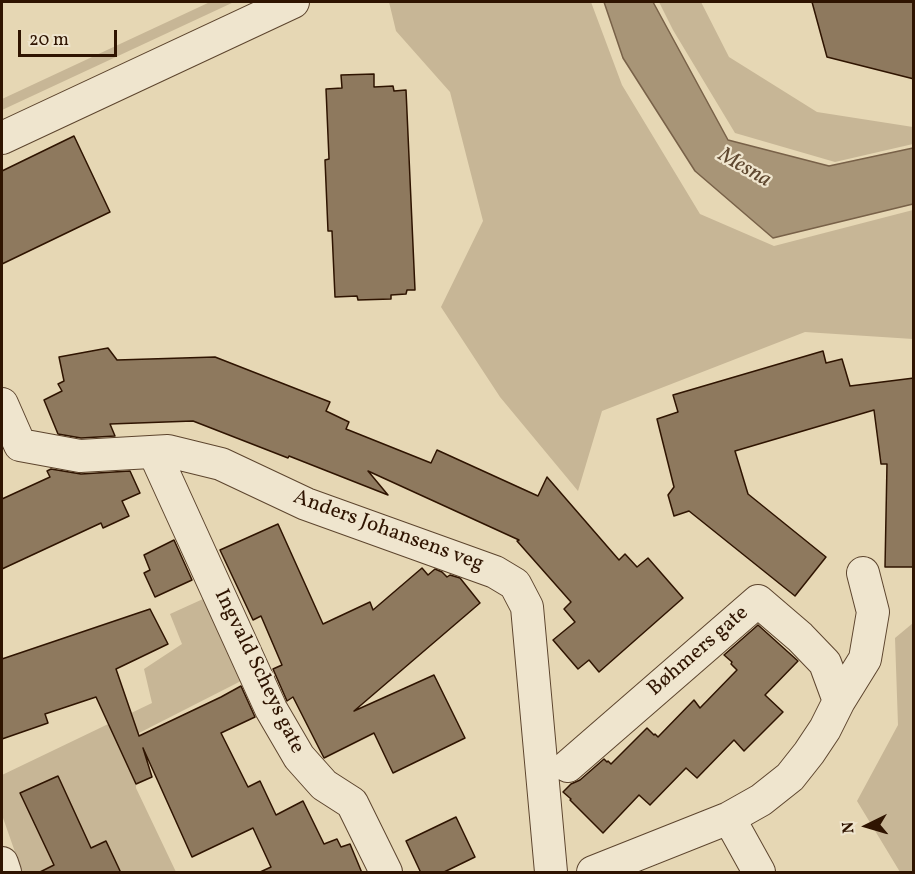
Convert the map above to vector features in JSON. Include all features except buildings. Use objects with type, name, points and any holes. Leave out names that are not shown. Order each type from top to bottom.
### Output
[{"type":"street","points":[[2,138],[293,2]]},
{"type":"street","name":"Anders Johansens veg","points":[[2,404],[20,445],[80,456],[168,451],[221,464],[306,504],[495,572],[515,584],[527,607],[551,873]]},
{"type":"street","name":"Ingvald Scheys gate","points":[[154,452],[271,709],[299,757],[324,785],[352,803],[386,873]]},
{"type":"street","points":[[598,870],[729,818],[761,800],[790,777],[825,729],[865,659],[873,612],[863,573]]},
{"type":"street","name":"Bøhmers gate","points":[[568,766],[758,601],[800,637],[825,663],[839,701]]},
{"type":"street","points":[[729,818],[759,873]]},
{"type":"street","points":[[2,863],[5,873]]},
{"type":"shaded area","points":[[210,2],[234,2],[2,110],[2,99]]},
{"type":"shaded area","points":[[389,2],[591,2],[622,85],[700,214],[774,246],[913,210],[913,339],[805,332],[602,411],[578,491],[500,397],[441,307],[483,221],[450,92],[396,31]]},
{"type":"shaded area","points":[[659,2],[701,2],[729,57],[817,112],[913,127],[913,144],[835,162],[735,133],[673,30]]},
{"type":"shaded area","points":[[203,599],[241,681],[137,734],[136,788],[176,872],[22,872],[2,815],[2,775],[152,703],[144,669],[182,644],[170,614]]},
{"type":"shaded area","points":[[913,623],[913,872],[900,872],[857,801],[898,725],[895,638]]},
{"type":"water","name":"Mesna","points":[[604,2],[653,2],[728,140],[829,166],[913,148],[913,204],[773,238],[695,171],[623,58]]}]
